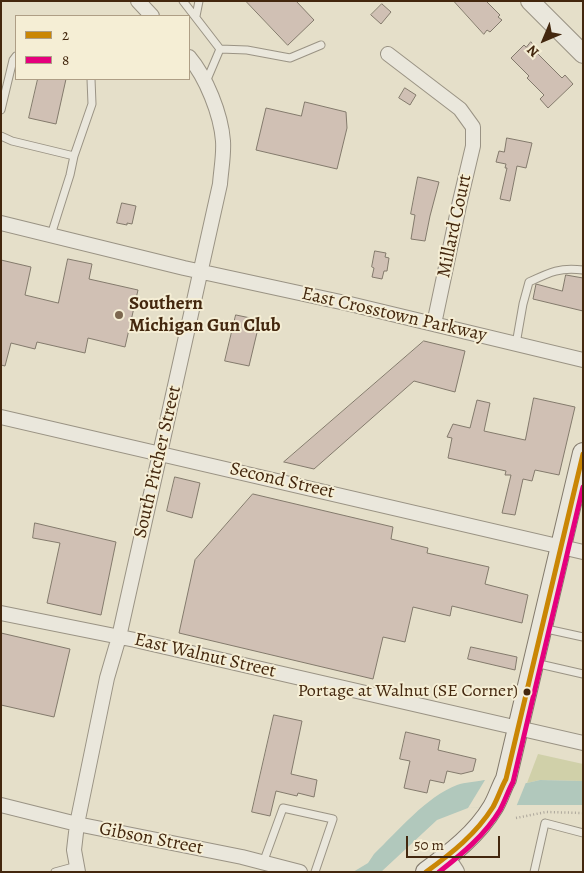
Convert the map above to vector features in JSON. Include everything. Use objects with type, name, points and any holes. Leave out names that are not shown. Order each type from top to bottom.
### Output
[{"type":"main road","points":[[426,872],[451,865],[492,808],[506,779],[583,453]]},
{"type":"street","points":[[138,1],[151,15]]},
{"type":"street","points":[[530,1],[583,54]]},
{"type":"street","name":"Millard Court","points":[[388,54],[460,109],[474,127],[473,146],[434,324]]},
{"type":"street","name":"South Pitcher Street","points":[[78,869],[74,850],[76,824],[107,678],[119,637],[220,184],[223,140],[215,107],[205,83],[190,59]]},
{"type":"street","name":"East Crosstown Parkway","points":[[1,223],[201,272],[434,324],[583,360]]},
{"type":"street","name":"Second Street","points":[[1,417],[583,552]]},
{"type":"street","name":"East Walnut Street","points":[[1,613],[119,637],[583,743]]},
{"type":"street","name":"Gibson Street","points":[[1,805],[76,824],[263,862],[300,872]]},
{"type":"lane","points":[[183,1],[220,49]]},
{"type":"lane","points":[[196,16],[199,1]]},
{"type":"lane","points":[[220,49],[247,50],[290,58],[321,45]]},
{"type":"lane","points":[[205,83],[220,49]]},
{"type":"lane","points":[[1,110],[15,57]]},
{"type":"lane","points":[[52,235],[70,176],[74,156],[92,104],[91,80]]},
{"type":"lane","points":[[1,136],[12,141],[74,156]]},
{"type":"lane","points":[[516,344],[529,282],[545,274],[566,268],[583,270]]},
{"type":"lane","points":[[542,628],[583,638]]},
{"type":"lane","points":[[534,662],[583,674]]},
{"type":"lane","points":[[263,862],[283,808],[333,819],[315,872]]},
{"type":"lane","points":[[534,872],[545,824],[583,832]]},
{"type":"lane","points":[[56,872],[78,869]]},
{"type":"green space","points":[[538,754],[583,764],[583,781],[540,780],[527,783]]},
{"type":"shaded area","points":[[484,780],[527,783],[540,780],[583,781],[583,805],[519,805],[468,808],[437,820],[381,872],[353,872],[368,863],[374,854],[403,825],[434,798],[457,785]]},
{"type":"pier","points":[[485,780],[527,780],[516,807],[468,808]]},
{"type":"building","points":[[246,1],[296,1],[314,20],[288,45]]},
{"type":"building","points":[[454,1],[486,1],[500,15],[498,17],[502,20],[490,32],[487,30],[484,34]]},
{"type":"building","points":[[382,4],[391,12],[381,24],[371,15]]},
{"type":"building","points":[[531,42],[538,50],[536,52],[562,78],[565,75],[573,84],[548,108],[540,99],[544,95],[511,58],[524,45],[526,47]]},
{"type":"building","points":[[38,80],[66,80],[56,124],[29,118]]},
{"type":"building","points":[[405,88],[416,95],[410,105],[399,98]]},
{"type":"building","points":[[305,102],[346,112],[347,128],[337,169],[256,150],[266,108],[301,116]]},
{"type":"building","points":[[507,138],[532,143],[526,168],[517,166],[510,201],[500,199],[507,168],[505,168],[506,164],[496,162],[499,151],[504,152]]},
{"type":"building","points":[[418,177],[439,182],[425,241],[411,239],[415,215],[411,214]]},
{"type":"building","points":[[122,203],[136,206],[132,224],[117,223]]},
{"type":"building","points":[[375,251],[386,253],[385,257],[389,258],[387,271],[384,271],[382,279],[372,277]]},
{"type":"building","points":[[68,259],[92,264],[89,279],[138,290],[125,347],[88,338],[85,353],[37,342],[35,349],[11,343],[5,366],[1,365],[1,260],[31,267],[25,295],[58,303]]},
{"type":"building","points":[[566,275],[583,278],[583,311],[533,299],[536,284],[562,291]]},
{"type":"building","points":[[236,315],[260,320],[249,366],[225,361]]},
{"type":"building","points":[[424,341],[465,351],[455,392],[414,381],[314,469],[284,462]]},
{"type":"building","points":[[534,398],[575,407],[559,475],[535,470],[532,481],[523,479],[515,515],[502,513],[511,475],[505,475],[506,471],[448,458],[452,438],[447,437],[453,424],[470,428],[477,400],[490,403],[484,431],[525,440]]},
{"type":"building","points":[[175,477],[200,483],[192,518],[167,511]]},
{"type":"building","points":[[253,494],[393,527],[391,539],[428,548],[427,553],[489,567],[485,584],[528,595],[522,623],[452,606],[450,616],[413,607],[405,642],[383,637],[373,679],[179,633],[195,560]]},
{"type":"building","points":[[35,523],[116,542],[101,615],[47,603],[60,543],[33,538]]},
{"type":"building","points":[[1,633],[70,649],[54,717],[1,705]]},
{"type":"building","points":[[471,647],[517,657],[515,670],[468,659]]},
{"type":"building","points":[[274,715],[302,721],[291,774],[317,780],[314,797],[298,793],[297,796],[276,791],[270,816],[252,812]]},
{"type":"building","points":[[406,732],[440,740],[438,750],[476,759],[473,771],[461,774],[447,771],[444,783],[430,780],[427,793],[404,788],[410,761],[400,759]]},
{"type":"transit line","name":"2","points":[[426,872],[454,850],[479,826],[493,807],[506,779],[583,454]]},
{"type":"transit line","name":"8","points":[[439,872],[487,828],[500,810],[513,782],[583,487]]},
{"type":"place","name":"Southern Michigan Gun Club","points":[[119,315]]},
{"type":"place","name":"Portage at Walnut (SE Corner)","points":[[527,692]]}]
